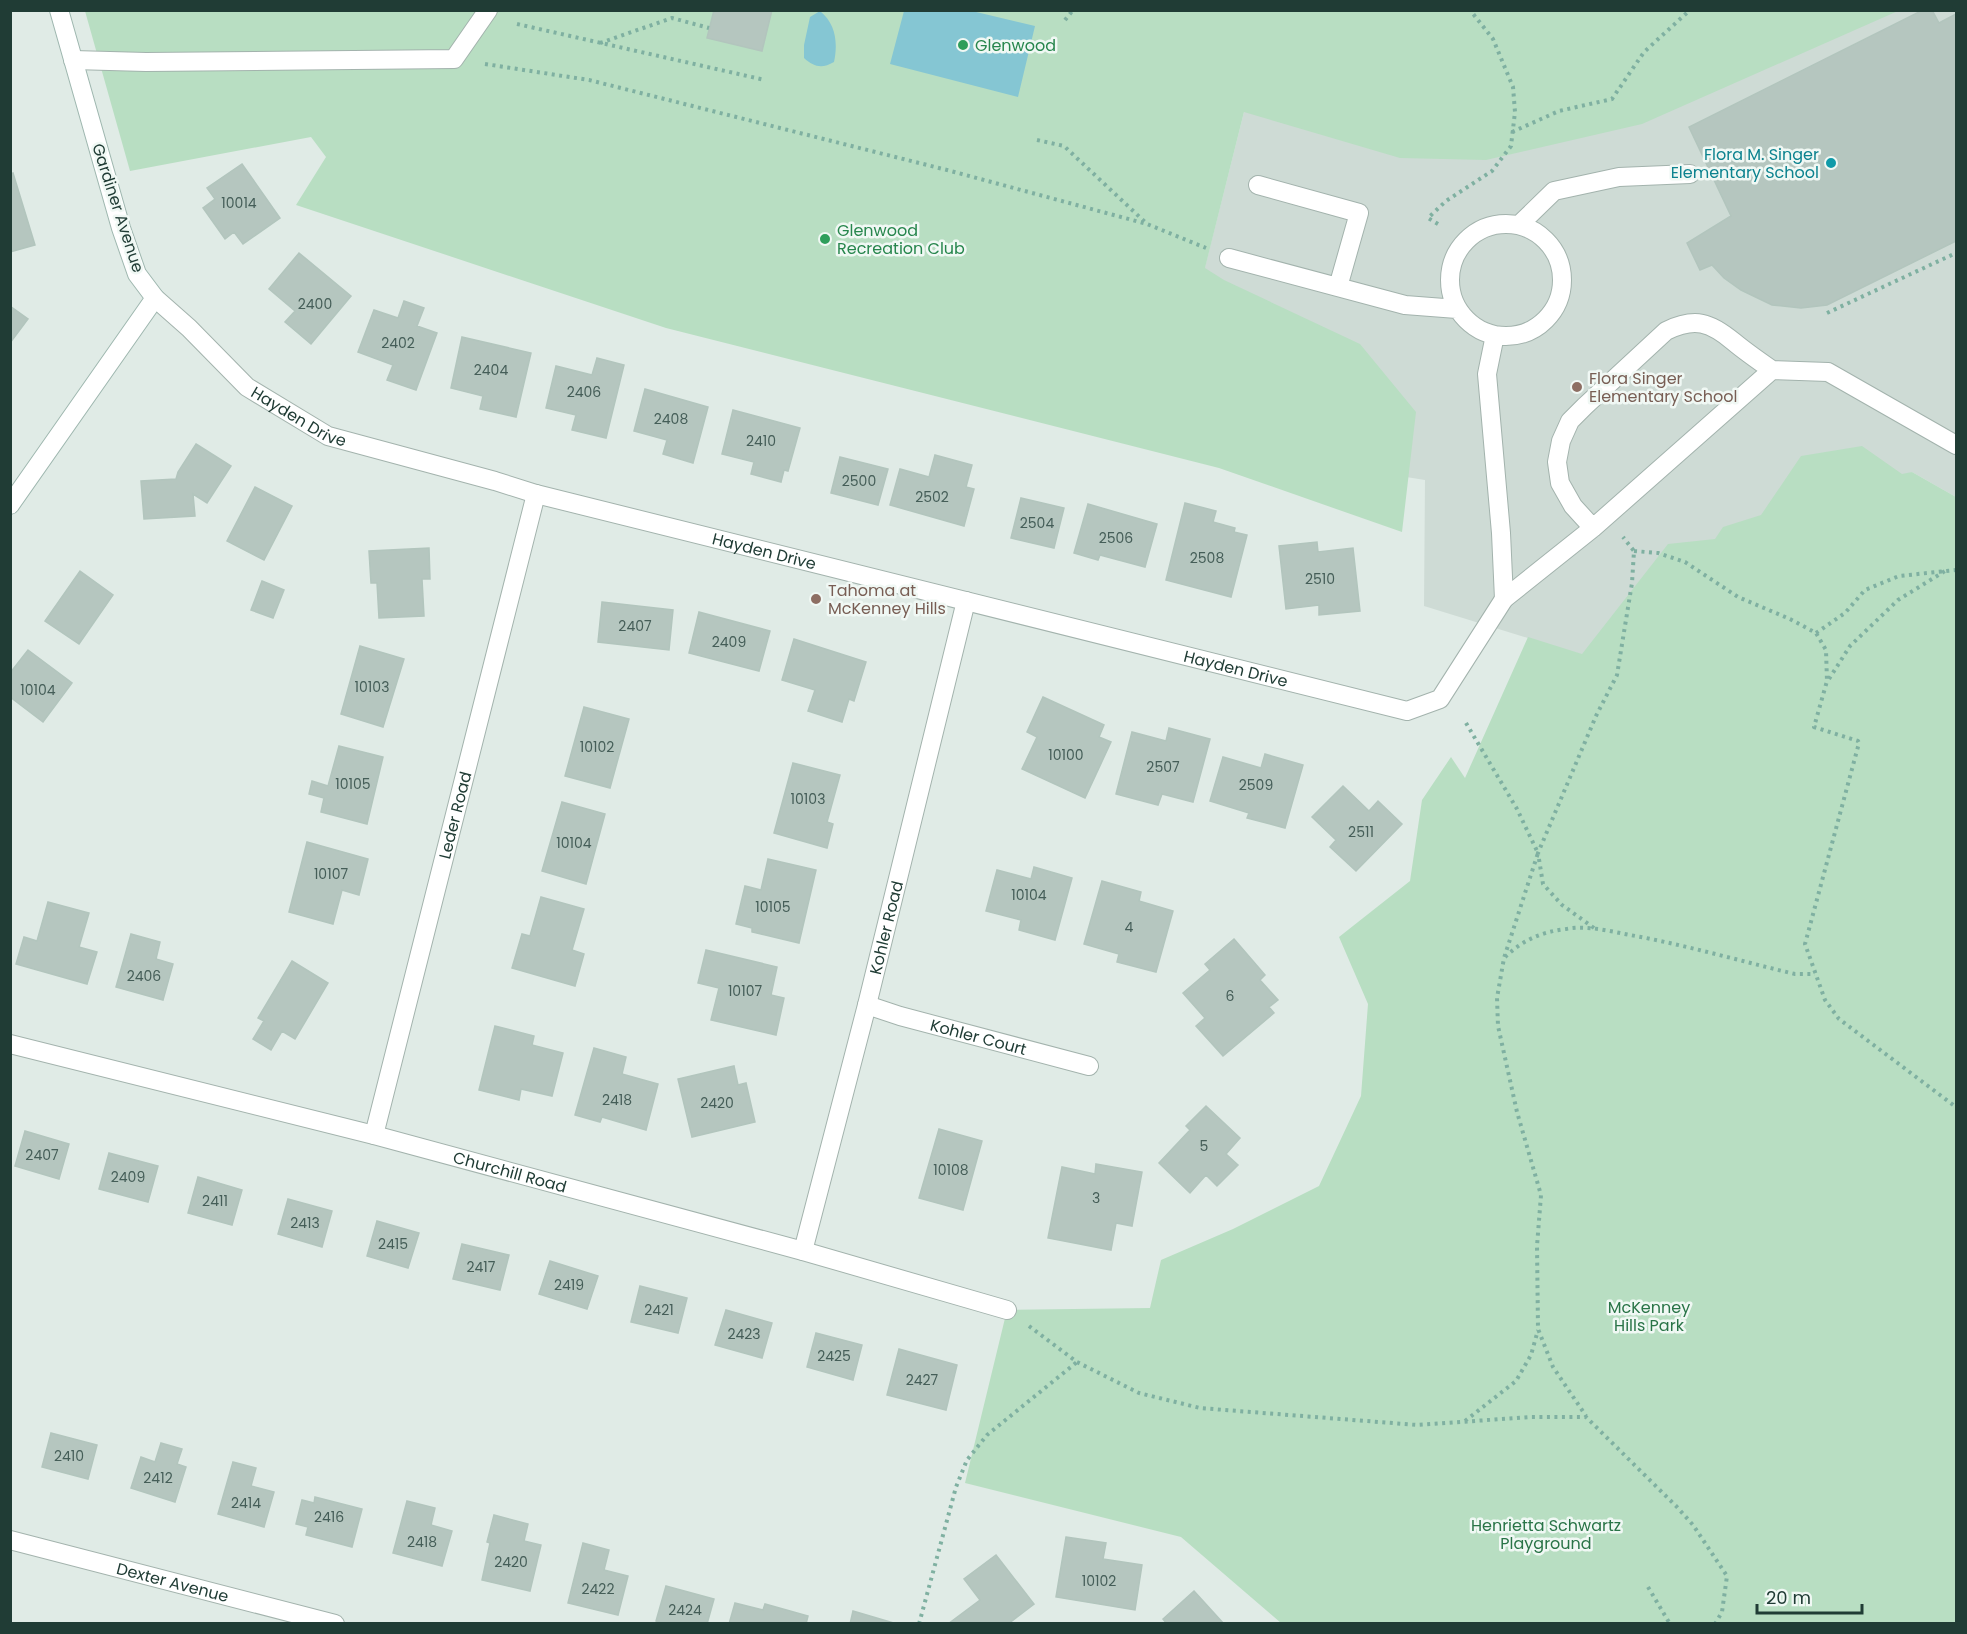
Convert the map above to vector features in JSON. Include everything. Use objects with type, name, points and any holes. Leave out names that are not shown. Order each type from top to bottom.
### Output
[{"type":"street","name":"Gardiner Avenue","points":[[59,10],[121,228],[137,274],[155,298]]},
{"type":"street","points":[[73,60],[146,62],[454,59],[488,10]]},
{"type":"street","points":[[1519,225],[1554,191],[1619,177],[1690,174]]},
{"type":"street","points":[[1258,185],[1359,213],[1338,287]]},
{"type":"street","points":[[1499,224],[1519,225],[1537,232],[1551,246],[1560,263],[1563,282],[1558,302],[1548,318],[1541,324],[1533,330],[1514,336],[1495,335],[1482,331],[1470,323],[1457,309],[1452,296],[1450,276],[1454,257],[1465,241],[1481,229],[1499,224]]},
{"type":"street","points":[[1229,258],[1405,305],[1457,309]]},
{"type":"street","points":[[10,505],[155,298]]},
{"type":"street","name":"Hayden Drive","points":[[155,298],[189,328],[247,387],[328,436],[536,494],[1407,711],[1440,699],[1504,599],[1593,528],[1772,370]]},
{"type":"street","points":[[1593,528],[1573,506],[1560,483],[1557,462],[1561,441],[1570,421],[1585,406],[1666,331],[1679,325],[1695,322],[1709,325],[1723,332],[1772,370],[1828,372],[1956,445]]},
{"type":"street","points":[[1495,335],[1487,374],[1501,533],[1504,599]]},
{"type":"street","name":"Leder Road","points":[[374,1135],[536,494]]},
{"type":"street","name":"Kohler Road","points":[[803,1251],[867,1005],[966,601]]},
{"type":"street","name":"Kohler Court","points":[[867,1005],[900,1016],[1089,1066]]},
{"type":"street","name":"Churchill Road","points":[[10,1044],[374,1135],[803,1251],[1007,1310]]},
{"type":"street","name":"Dexter Avenue","points":[[10,1540],[334,1623]]},
{"type":"path","points":[[1065,20],[1073,10]]},
{"type":"path","points":[[1438,224],[1428,218],[1446,201],[1492,171],[1510,146],[1515,112],[1514,87],[1493,39],[1470,10]]},
{"type":"path","points":[[1511,133],[1559,111],[1612,99],[1644,52],[1690,10]]},
{"type":"path","points":[[599,43],[672,18],[709,28]]},
{"type":"path","points":[[517,24],[765,80]]},
{"type":"path","points":[[454,59],[589,80],[947,170],[1147,224],[1198,244]]},
{"type":"path","points":[[1037,140],[1064,146],[1147,224]]},
{"type":"path","points":[[1827,313],[1956,253]]},
{"type":"path","points":[[1464,1422],[1516,1381],[1531,1355],[1538,1329],[1537,1246],[1541,1195],[1517,1112],[1498,1026],[1497,998],[1504,958],[1538,853],[1596,716],[1617,675],[1632,583],[1634,551],[1618,530]]},
{"type":"path","points":[[1634,551],[1658,553],[1685,562],[1738,597],[1816,633],[1826,650],[1827,681],[1814,728],[1859,743],[1805,944],[1825,999],[1839,1019],[1956,1107]]},
{"type":"path","points":[[1816,633],[1845,613],[1865,590],[1899,576],[1956,570]]},
{"type":"path","points":[[1827,681],[1850,646],[1898,600],[1945,571]]},
{"type":"path","points":[[1466,723],[1517,809],[1538,853],[1543,884],[1562,905],[1594,928]]},
{"type":"path","points":[[1504,958],[1520,943],[1543,934],[1568,928],[1594,928],[1659,940],[1796,974],[1815,974]]},
{"type":"path","points":[[1007,1310],[1077,1362],[1139,1393],[1200,1408],[1417,1425],[1531,1417],[1586,1417]]},
{"type":"path","points":[[1538,1329],[1553,1367],[1586,1417],[1677,1507],[1727,1576],[1722,1612],[1715,1623]]},
{"type":"path","points":[[919,1623],[947,1516],[967,1460],[987,1435],[1077,1362]]},
{"type":"path","points":[[1648,1587],[1670,1623]]},
{"type":"shaded area","name":"Flora Singer Elementary School","points":[[1257,11],[1956,11],[1956,497],[1912,472],[1634,667],[1606,662],[1424,606],[1425,480],[1187,442],[1199,291],[1244,112]]},
{"type":"green space","name":"Glenwood Recreation Club","points":[[85,11],[1898,11],[1642,124],[1486,160],[1400,158],[1244,112],[1205,268],[1224,280],[1360,344],[1416,412],[1402,532],[1219,468],[666,328],[296,205],[326,157],[311,137],[130,171]]},
{"type":"green space","name":"McKenney Hills Park","points":[[1862,446],[1902,474],[1912,472],[1956,497],[1956,1623],[1281,1623],[1181,1537],[965,1483],[1007,1310],[1150,1308],[1161,1260],[1233,1229],[1319,1186],[1361,1096],[1368,1004],[1339,937],[1410,881],[1422,800],[1451,757],[1465,778],[1528,637],[1582,654],[1668,544],[1715,539],[1723,527],[1761,515],[1801,456]]},
{"type":"water","points":[[820,11],[830,22],[836,41],[834,62],[826,66],[815,65],[804,58],[804,45],[810,17]]},
{"type":"water","name":"Glenwood","points":[[904,11],[972,11],[1035,26],[1018,97],[890,64]]},
{"type":"building","points":[[714,10],[772,10],[762,51],[707,38]]},
{"type":"building","name":"Flora M. Singer Elementary School","points":[[1923,10],[1932,10],[1939,23],[1956,14],[1956,241],[1827,305],[1801,308],[1772,305],[1741,290],[1724,278],[1712,265],[1700,270],[1687,243],[1731,216],[1689,127]]},
{"type":"building","points":[[242,164],[280,218],[243,244],[234,232],[225,239],[203,208],[215,199],[207,188]]},
{"type":"building","points":[[13,173],[35,245],[10,252],[10,174]]},
{"type":"building","points":[[299,253],[351,296],[311,344],[285,322],[295,311],[269,289]]},
{"type":"building","points":[[404,301],[424,308],[417,326],[437,333],[416,390],[387,380],[393,365],[358,352],[374,310],[398,318]]},
{"type":"building","points":[[10,306],[28,319],[10,343]]},
{"type":"building","points":[[462,337],[531,353],[516,417],[480,409],[483,396],[451,388]]},
{"type":"building","points":[[597,358],[624,365],[606,438],[572,430],[576,415],[546,408],[556,366],[592,375]]},
{"type":"building","points":[[645,389],[708,407],[693,463],[663,454],[667,440],[634,431]]},
{"type":"building","points":[[733,410],[800,428],[788,471],[784,470],[781,482],[751,474],[754,462],[722,454]]},
{"type":"building","points":[[196,444],[231,466],[207,503],[193,494],[195,516],[144,519],[141,481],[176,479]]},
{"type":"building","points":[[935,455],[972,465],[966,487],[974,489],[964,526],[890,505],[900,469],[929,477]]},
{"type":"building","points":[[840,457],[888,469],[878,505],[831,493]]},
{"type":"building","points":[[255,487],[292,506],[264,560],[227,541]]},
{"type":"building","points":[[1021,498],[1064,508],[1054,548],[1011,538]]},
{"type":"building","points":[[1185,503],[1216,511],[1213,522],[1235,528],[1234,532],[1247,535],[1231,597],[1166,580]]},
{"type":"building","points":[[1088,504],[1157,524],[1145,567],[1100,555],[1098,560],[1074,553]]},
{"type":"building","points":[[1317,542],[1318,552],[1353,548],[1360,611],[1319,615],[1319,605],[1286,609],[1279,546]]},
{"type":"building","points":[[429,548],[430,579],[422,579],[424,616],[379,618],[377,583],[371,583],[369,551]]},
{"type":"building","points":[[80,571],[113,595],[79,644],[45,621]]},
{"type":"building","points":[[262,581],[284,590],[273,618],[251,610]]},
{"type":"building","points":[[602,602],[673,610],[669,650],[598,642]]},
{"type":"building","points":[[699,612],[770,631],[759,671],[689,653]]},
{"type":"building","points":[[794,639],[866,662],[854,701],[849,699],[842,722],[808,711],[815,690],[782,680]]},
{"type":"building","points":[[360,646],[404,659],[383,727],[341,714]]},
{"type":"building","points":[[28,650],[72,683],[43,722],[10,697],[10,673]]},
{"type":"building","points":[[1043,697],[1104,725],[1099,737],[1111,742],[1085,798],[1022,769],[1037,737],[1027,732]]},
{"type":"building","points":[[584,707],[629,719],[610,788],[565,776]]},
{"type":"building","points":[[1169,728],[1210,739],[1193,802],[1162,794],[1158,805],[1116,794],[1132,732],[1166,741]]},
{"type":"building","points":[[339,746],[383,757],[367,824],[321,812],[324,798],[309,794],[312,781],[328,786]]},
{"type":"building","points":[[1265,754],[1303,765],[1285,828],[1247,818],[1249,813],[1210,801],[1223,757],[1261,768]]},
{"type":"building","points":[[793,763],[840,775],[827,822],[833,824],[827,848],[774,833]]},
{"type":"building","points":[[1343,786],[1369,811],[1378,801],[1402,824],[1356,871],[1330,847],[1336,840],[1312,817]]},
{"type":"building","points":[[562,802],[605,814],[586,884],[542,871]]},
{"type":"building","points":[[307,842],[368,859],[359,895],[342,890],[333,924],[289,912]]},
{"type":"building","points":[[768,859],[816,870],[799,943],[752,932],[752,928],[736,924],[745,886],[761,890]]},
{"type":"building","points":[[1034,867],[1072,878],[1055,940],[1019,930],[1021,920],[986,911],[997,870],[1031,879]]},
{"type":"building","points":[[1102,881],[1141,892],[1139,901],[1173,911],[1156,972],[1117,962],[1119,954],[1084,944]]},
{"type":"building","points":[[541,897],[584,909],[572,950],[584,954],[575,986],[512,968],[522,934],[530,936]]},
{"type":"building","points":[[48,902],[89,913],[79,947],[97,952],[87,984],[16,964],[24,937],[37,941]]},
{"type":"building","points":[[131,934],[160,942],[156,959],[173,964],[163,1000],[116,987]]},
{"type":"building","points":[[1234,939],[1265,975],[1260,980],[1278,1000],[1269,1007],[1274,1013],[1223,1056],[1196,1026],[1205,1018],[1183,993],[1210,970],[1205,964]]},
{"type":"building","points":[[706,950],[777,967],[771,995],[784,998],[776,1035],[711,1020],[719,988],[698,983]]},
{"type":"building","points":[[292,961],[328,983],[295,1039],[282,1031],[271,1050],[253,1039],[264,1021],[258,1018]]},
{"type":"building","points":[[495,1026],[534,1036],[532,1045],[563,1053],[552,1096],[521,1089],[519,1100],[479,1090]]},
{"type":"building","points":[[594,1048],[626,1057],[622,1074],[658,1084],[646,1130],[602,1117],[600,1122],[575,1115]]},
{"type":"building","points":[[734,1066],[738,1085],[746,1083],[755,1122],[692,1137],[678,1079]]},
{"type":"building","points":[[1206,1106],[1240,1138],[1226,1154],[1238,1165],[1217,1186],[1206,1175],[1190,1193],[1159,1163],[1190,1130],[1186,1126]]},
{"type":"building","points":[[939,1129],[982,1141],[963,1210],[919,1198]]},
{"type":"building","points":[[25,1131],[69,1144],[59,1179],[15,1166]]},
{"type":"building","points":[[109,1153],[158,1166],[148,1202],[99,1189]]},
{"type":"building","points":[[1096,1164],[1142,1172],[1132,1226],[1116,1223],[1111,1250],[1048,1238],[1062,1167],[1095,1174]]},
{"type":"building","points":[[198,1177],[242,1190],[232,1225],[188,1213]]},
{"type":"building","points":[[288,1199],[332,1211],[322,1247],[278,1234]]},
{"type":"building","points":[[377,1221],[419,1233],[408,1268],[367,1256]]},
{"type":"building","points":[[462,1244],[509,1255],[500,1290],[453,1279]]},
{"type":"building","points":[[550,1261],[598,1276],[587,1309],[539,1294]]},
{"type":"building","points":[[640,1286],[687,1298],[678,1333],[631,1322]]},
{"type":"building","points":[[726,1310],[772,1323],[762,1358],[715,1345]]},
{"type":"building","points":[[816,1333],[862,1345],[853,1380],[807,1367]]},
{"type":"building","points":[[899,1349],[957,1365],[946,1410],[887,1395]]},
{"type":"building","points":[[51,1433],[97,1445],[88,1479],[42,1467]]},
{"type":"building","points":[[161,1443],[182,1449],[177,1464],[186,1467],[175,1502],[131,1488],[141,1457],[155,1462]]},
{"type":"building","points":[[233,1462],[256,1468],[251,1486],[274,1492],[264,1527],[218,1514]]},
{"type":"building","points":[[315,1497],[362,1509],[352,1547],[306,1535],[308,1527],[296,1524],[302,1500],[314,1503]]},
{"type":"building","points":[[407,1501],[435,1508],[431,1525],[452,1531],[442,1566],[393,1553]]},
{"type":"building","points":[[494,1515],[528,1524],[524,1541],[541,1545],[530,1591],[482,1580],[490,1543],[487,1542]]},
{"type":"building","points":[[1066,1537],[1106,1543],[1103,1559],[1142,1565],[1135,1610],[1056,1597]]},
{"type":"building","points":[[583,1543],[609,1550],[604,1570],[628,1576],[618,1615],[568,1603]]},
{"type":"building","points":[[996,1555],[1034,1604],[1008,1624],[948,1624],[980,1600],[964,1579]]},
{"type":"building","points":[[666,1586],[714,1599],[707,1624],[665,1624],[656,1621]]},
{"type":"building","points":[[1194,1591],[1224,1624],[1167,1624],[1163,1619]]},
{"type":"building","points":[[735,1603],[763,1610],[765,1604],[808,1616],[806,1624],[729,1624]]},
{"type":"building","points":[[853,1611],[897,1624],[850,1624]]},
{"type":"place","name":"Glenwood","points":[[963,45]]},
{"type":"place","name":"Flora M. Singer Elementary School","points":[[1831,163]]},
{"type":"place","name":"Glenwood Recreation Club","points":[[825,239]]},
{"type":"place","name":"Flora Singer Elementary School","points":[[1577,387]]},
{"type":"place","name":"Tahoma at McKenney Hills","points":[[816,599]]},
{"type":"park label","name":"Henrietta Schwartz Playground","points":[[1546,1534]]}]
